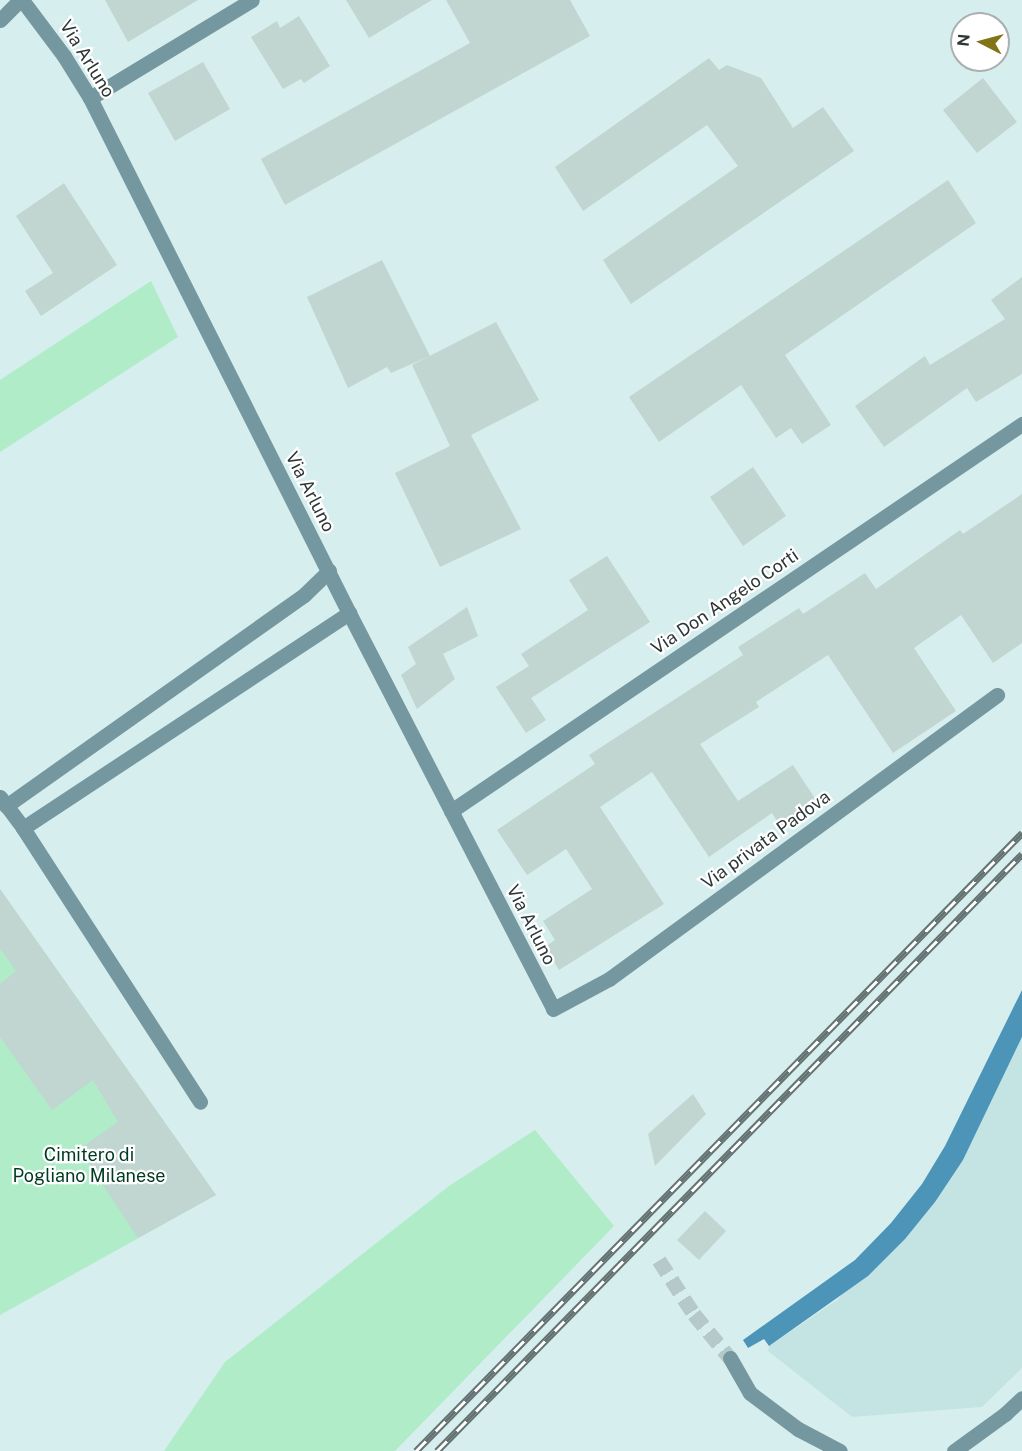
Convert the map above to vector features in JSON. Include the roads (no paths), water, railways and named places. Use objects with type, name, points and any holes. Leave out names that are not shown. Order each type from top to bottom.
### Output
[{"type":"street","points":[[0,20],[21,0]]},
{"type":"street","name":"Via Arluno","points":[[21,0],[57,46],[90,98],[349,613],[552,1009]]},
{"type":"street","points":[[90,98],[252,0]]},
{"type":"street","name":"Via Don Angelo Corti","points":[[451,812],[1022,424]]},
{"type":"street","points":[[200,1102],[24,828],[3,802],[304,595],[329,572]]},
{"type":"street","points":[[24,828],[349,613]]},
{"type":"street","name":"Via privata Padova","points":[[552,1009],[609,979],[996,695]]},
{"type":"street","points":[[730,1358],[750,1393],[798,1429],[840,1451]]},
{"type":"street","points":[[954,1451],[1005,1414],[1022,1398]]},
{"type":"water","points":[[1022,990],[1022,1037],[963,1160],[935,1202],[905,1239],[868,1276],[769,1346],[764,1339],[748,1348],[743,1340],[855,1260],[891,1223],[922,1184],[945,1146]]},
{"type":"tunnel","points":[[659,1260],[694,1314],[730,1358]]},
{"type":"railway","points":[[416,1451],[1022,833]]},
{"type":"railway","points":[[437,1451],[1022,854]]},
{"type":"park label","name":"Cimitero di Pogliano Milanese","points":[[89,1166]]}]
